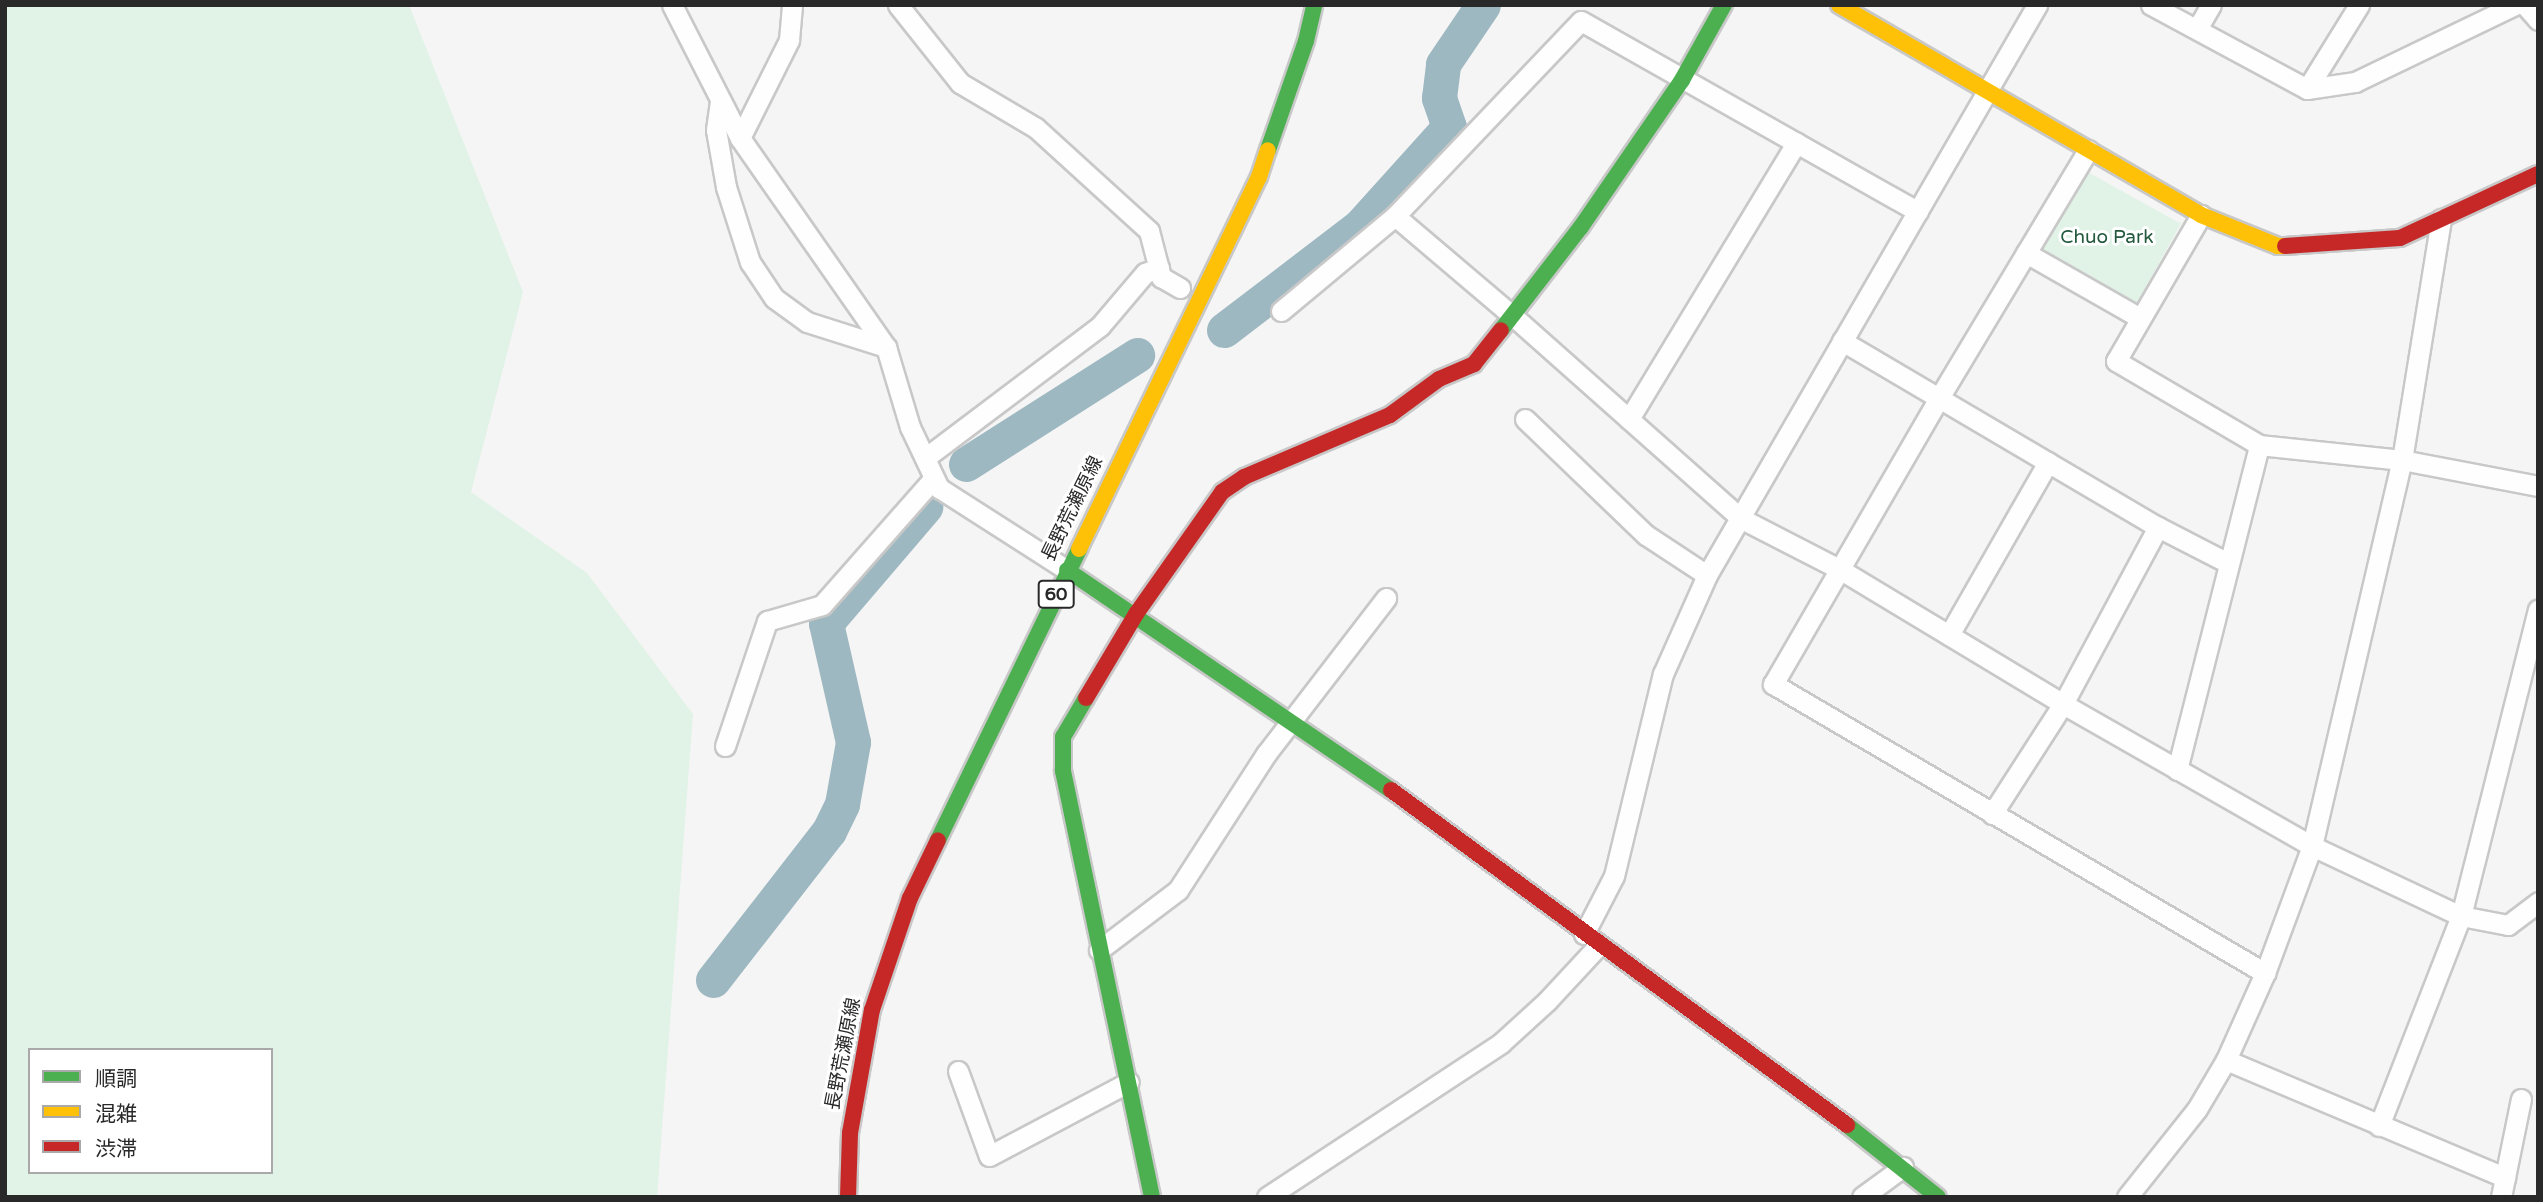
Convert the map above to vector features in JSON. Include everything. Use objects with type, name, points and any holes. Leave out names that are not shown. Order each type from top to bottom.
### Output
[{"type":"street","points":[[672,5],[740,138],[886,347],[910,427],[939,488],[1136,614],[1293,720],[1903,1167],[1938,1197]]},
{"type":"street","points":[[740,138],[789,40],[792,5]]},
{"type":"street","points":[[898,5],[960,83],[1036,128],[1149,231],[1161,276],[1180,288]]},
{"type":"street","name":"長野荒瀬原線","points":[[848,1197],[850,1133],[872,1010],[910,898],[1259,177],[1306,41],[1314,5]]},
{"type":"street","points":[[1153,1197],[1098,950],[1063,771],[1063,737],[1136,614],[1222,492],[1244,477],[1390,415],[1439,379],[1474,364],[1514,317],[1581,227],[1682,80],[1724,5]]},
{"type":"street","points":[[1839,5],[2201,215],[2278,246],[2400,238],[2538,174]]},
{"type":"street","points":[[1267,1197],[1501,1043],[1547,1002],[1591,939],[1614,876],[1663,674],[1707,575],[2037,5]]},
{"type":"street","points":[[2151,5],[2307,89],[2355,82],[2515,5]]},
{"type":"street","points":[[2197,29],[2211,5]]},
{"type":"street","points":[[2307,89],[2359,5]]},
{"type":"street","points":[[2525,5],[2538,20]]},
{"type":"street","points":[[1281,312],[1395,216],[1581,21],[1918,212]]},
{"type":"street","points":[[720,101],[716,130],[726,187],[750,262],[774,298],[807,322],[886,347]]},
{"type":"street","points":[[1629,419],[1796,143]]},
{"type":"street","points":[[2088,150],[1939,398],[1773,684],[2265,973]]},
{"type":"street","points":[[2201,215],[2116,361],[2259,445],[2402,460],[2538,486]]},
{"type":"street","points":[[1395,216],[1514,317],[1740,519],[1841,570],[2063,704],[2312,846],[2462,916],[2508,925],[2538,902]]},
{"type":"street","points":[[2127,1197],[2197,1109],[2226,1060],[2265,973],[2312,846],[2402,460],[2441,219]]},
{"type":"street","points":[[2026,253],[2140,318]]},
{"type":"street","points":[[925,458],[1100,326],[1146,273],[1159,268]]},
{"type":"street","points":[[1842,341],[2158,527],[2228,563]]},
{"type":"street","points":[[1525,419],[1646,535],[1707,575]]},
{"type":"street","points":[[2177,770],[2259,445]]},
{"type":"street","points":[[1949,635],[2048,463]]},
{"type":"street","points":[[725,746],[767,621],[822,605],[934,478]]},
{"type":"street","points":[[1992,814],[2063,704],[2158,527]]},
{"type":"street","points":[[1098,950],[1178,890],[1266,754],[1386,598]]},
{"type":"street","points":[[2379,1126],[2462,916],[2538,610]]},
{"type":"street","points":[[2226,1060],[2505,1177]]},
{"type":"street","points":[[958,1070],[989,1156],[1129,1082]]},
{"type":"street","points":[[2501,1197],[2521,1099]]},
{"type":"street","points":[[1862,1197],[1903,1167]]},
{"type":"green space","points":[[5,5],[409,5],[523,292],[471,492],[587,573],[693,714],[657,1197],[5,1197]]},
{"type":"green space","name":"Chuo Park","points":[[2075,165],[2181,224],[2134,308],[2028,249]]},
{"type":"waterway","points":[[1224,330],[1360,226],[1449,127],[1439,98],[1443,64],[1483,5]]},
{"type":"waterway","points":[[966,464],[1137,355]]},
{"type":"waterway","points":[[713,980],[829,831],[842,804],[853,742],[826,623],[925,507]]},
{"type":"traffic: fast","points":[[1268,150],[1306,41],[1314,5]]},
{"type":"traffic: fast","points":[[1501,330],[1581,227],[1682,80],[1724,5]]},
{"type":"traffic: fast","points":[[938,840],[1079,549]]},
{"type":"traffic: fast","points":[[1067,570],[1391,790]]},
{"type":"traffic: fast","points":[[1086,698],[1063,737],[1063,771],[1152,1197]]},
{"type":"traffic: fast","points":[[1847,1125],[1938,1197]]},
{"type":"traffic: slow","points":[[1839,5],[2201,215],[2278,246],[2285,246]]},
{"type":"traffic: slow","points":[[1079,549],[1259,177],[1268,150]]},
{"type":"traffic: jam","points":[[2285,246],[2400,238],[2538,174]]},
{"type":"traffic: jam","points":[[1086,698],[1136,614],[1222,492],[1244,477],[1390,415],[1439,379],[1474,364],[1501,330]]},
{"type":"traffic: jam","points":[[1391,790],[1847,1125]]},
{"type":"traffic: jam","points":[[848,1197],[850,1133],[872,1010],[910,898],[938,840]]}]
